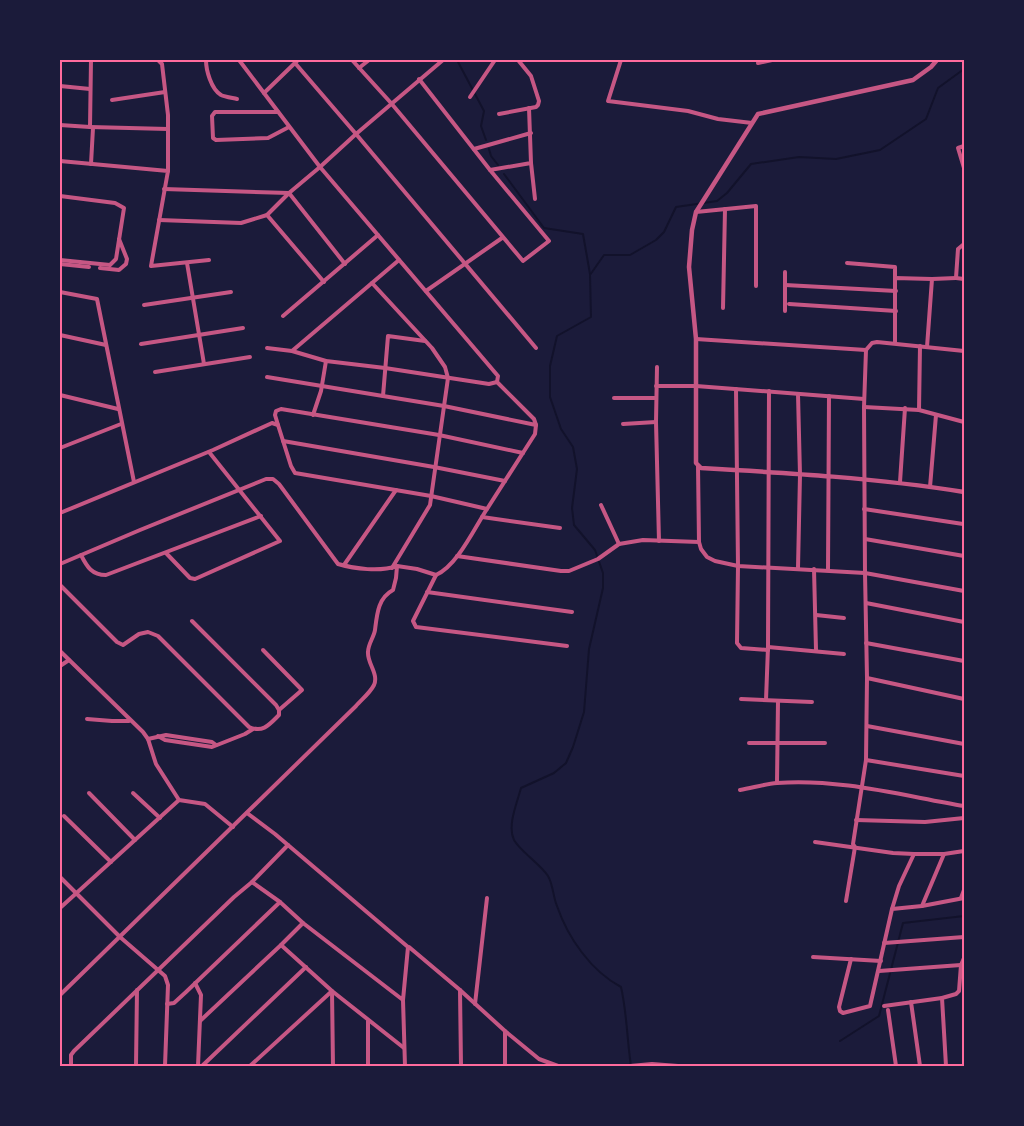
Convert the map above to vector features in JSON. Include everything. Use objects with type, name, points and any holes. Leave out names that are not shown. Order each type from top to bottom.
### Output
[{"type":"street","points":[[91,164],[90,89],[92,60]]},
{"type":"street","points":[[158,60],[162,64],[165,92],[168,129],[168,171],[151,266],[209,260]]},
{"type":"street","points":[[206,60],[206,66],[215,89],[221,95],[237,99]]},
{"type":"street","points":[[239,60],[320,167],[498,376],[497,382]]},
{"type":"street","points":[[352,60],[391,103],[523,262],[549,241],[419,80]]},
{"type":"street","points":[[359,68],[368,60]]},
{"type":"street","points":[[159,220],[241,223],[267,215],[289,192],[443,60]]},
{"type":"street","points":[[470,97],[494,60]]},
{"type":"street","points":[[499,114],[536,107],[538,104],[531,76],[518,60]]},
{"type":"street","points":[[621,60],[608,101],[688,111],[718,120],[752,123]]},
{"type":"street","points":[[758,63],[772,60]]},
{"type":"street","points":[[937,60],[931,68],[913,80],[758,114],[697,212],[692,230],[689,267],[696,339],[698,542],[701,550],[715,562],[738,566],[768,566],[865,573],[964,591]]},
{"type":"street","points":[[264,93],[296,61],[536,348]]},
{"type":"street","points":[[60,86],[90,89]]},
{"type":"street","points":[[112,100],[165,92]]},
{"type":"street","points":[[529,108],[534,199]]},
{"type":"street","points":[[278,112],[215,112],[212,116],[213,138],[216,140],[268,138],[289,128]]},
{"type":"street","points":[[60,125],[168,129]]},
{"type":"street","points":[[474,149],[531,133]]},
{"type":"street","points":[[964,146],[958,148],[964,168]]},
{"type":"street","points":[[60,161],[168,171]]},
{"type":"street","points":[[490,170],[531,163]]},
{"type":"street","points":[[164,189],[289,192]]},
{"type":"street","points":[[289,192],[345,264]]},
{"type":"street","points":[[60,196],[120,204],[124,208],[116,259],[110,265],[60,260]]},
{"type":"street","points":[[697,212],[756,206],[756,286]]},
{"type":"street","points":[[723,308],[725,210]]},
{"type":"street","points":[[267,215],[324,282]]},
{"type":"street","points":[[283,316],[378,235]]},
{"type":"street","points":[[426,291],[502,238]]},
{"type":"street","points":[[100,268],[118,270],[126,264],[127,258],[119,239]]},
{"type":"street","points":[[956,278],[958,249],[964,244]]},
{"type":"street","points":[[958,249],[964,249]]},
{"type":"street","points":[[292,351],[399,260]]},
{"type":"street","points":[[187,262],[204,364]]},
{"type":"street","points":[[847,263],[896,267],[895,343]]},
{"type":"street","points":[[60,264],[89,267]]},
{"type":"street","points":[[785,272],[785,311]]},
{"type":"street","points":[[896,278],[964,279]]},
{"type":"street","points":[[927,347],[932,279]]},
{"type":"street","points":[[60,995],[356,706],[374,685],[375,677],[367,653],[375,630],[374,621],[378,608],[386,594],[393,590],[396,578],[394,567],[430,505],[448,378],[445,366],[425,341],[372,283]]},
{"type":"street","points":[[785,285],[896,291]]},
{"type":"street","points":[[60,292],[96,299],[134,482]]},
{"type":"street","points":[[144,305],[232,292]]},
{"type":"street","points":[[789,304],[896,311]]},
{"type":"street","points":[[140,344],[243,328]]},
{"type":"street","points":[[60,335],[106,345]]},
{"type":"street","points":[[383,396],[388,336],[425,341]]},
{"type":"street","points":[[696,339],[866,350]]},
{"type":"street","points":[[846,901],[866,760],[864,399],[866,350],[872,343],[877,342],[964,351]]},
{"type":"street","points":[[919,410],[920,346]]},
{"type":"street","points":[[267,348],[292,351],[326,361],[489,384],[497,382]]},
{"type":"street","points":[[156,372],[250,357]]},
{"type":"street","points":[[313,415],[322,385],[326,361]]},
{"type":"street","points":[[657,367],[656,422],[659,541]]},
{"type":"street","points":[[267,376],[444,406],[536,425]]},
{"type":"street","points":[[497,382],[534,419],[536,425],[534,434],[456,559],[436,575],[412,621],[416,627],[567,646]]},
{"type":"street","points":[[656,386],[696,386],[864,399]]},
{"type":"street","points":[[736,389],[737,643],[741,648],[816,650],[844,654]]},
{"type":"street","points":[[766,700],[769,391]]},
{"type":"street","points":[[798,394],[800,475],[798,568]]},
{"type":"street","points":[[60,395],[118,409]]},
{"type":"street","points":[[828,570],[827,476],[829,396]]},
{"type":"street","points":[[614,398],[656,398]]},
{"type":"street","points":[[864,407],[919,410],[964,422]]},
{"type":"street","points":[[900,482],[904,408]]},
{"type":"street","points":[[486,509],[431,496],[295,473],[278,426],[275,415],[276,411],[281,410],[439,435],[523,452]]},
{"type":"street","points":[[930,486],[936,415]]},
{"type":"street","points":[[623,424],[656,422]]},
{"type":"street","points":[[60,513],[209,452],[272,423],[278,426]]},
{"type":"street","points":[[60,448],[121,424]]},
{"type":"street","points":[[283,441],[505,481]]},
{"type":"street","points":[[166,553],[190,578],[198,578],[280,541],[209,452]]},
{"type":"street","points":[[698,466],[900,482],[964,491]]},
{"type":"street","points":[[60,564],[266,479],[273,479],[279,484],[338,564],[368,568],[394,567],[417,569],[436,575]]},
{"type":"street","points":[[344,566],[396,490]]},
{"type":"street","points":[[601,505],[619,544]]},
{"type":"street","points":[[864,509],[963,524]]},
{"type":"street","points":[[81,555],[94,573],[106,575],[261,516]]},
{"type":"street","points":[[482,517],[560,528]]},
{"type":"street","points":[[865,539],[964,556]]},
{"type":"street","points":[[457,556],[561,571],[578,568],[598,559],[619,544],[643,540],[698,542]]},
{"type":"street","points":[[814,569],[816,650]]},
{"type":"street","points":[[60,585],[117,642],[123,645],[139,634],[148,632],[158,636],[249,727],[259,730],[266,728],[279,715],[279,710],[302,690],[263,650]]},
{"type":"street","points":[[427,592],[572,612]]},
{"type":"street","points":[[866,603],[964,622]]},
{"type":"street","points":[[816,615],[844,618]]},
{"type":"street","points":[[192,621],[279,710]]},
{"type":"street","points":[[866,643],[964,661]]},
{"type":"street","points":[[60,651],[148,738],[156,764],[179,800],[205,804],[233,827]]},
{"type":"street","points":[[60,666],[69,660]]},
{"type":"street","points":[[867,678],[964,699]]},
{"type":"street","points":[[741,699],[812,702]]},
{"type":"street","points":[[777,783],[778,701]]},
{"type":"street","points":[[87,719],[130,720]]},
{"type":"street","points":[[867,726],[964,744]]},
{"type":"street","points":[[148,738],[158,736],[165,740],[206,747],[245,734],[253,729]]},
{"type":"street","points":[[749,743],[825,743]]},
{"type":"street","points":[[866,760],[964,776]]},
{"type":"street","points":[[740,790],[777,783],[820,784],[861,788],[964,806]]},
{"type":"street","points":[[89,793],[135,840]]},
{"type":"street","points":[[133,793],[160,818]]},
{"type":"street","points":[[60,908],[179,800]]},
{"type":"street","points":[[247,813],[288,845],[539,1059],[558,1066]]},
{"type":"street","points":[[64,816],[111,862]]},
{"type":"street","points":[[856,820],[925,822],[964,818]]},
{"type":"street","points":[[815,842],[893,853],[944,854],[964,851]]},
{"type":"street","points":[[71,1066],[71,1055],[74,1051],[234,897],[252,882],[288,845]]},
{"type":"street","points":[[850,959],[839,1007],[843,1013],[870,1006],[892,909],[899,886],[914,854]]},
{"type":"street","points":[[922,906],[944,854]]},
{"type":"street","points":[[60,877],[120,937],[165,976],[168,985],[165,1066]]},
{"type":"street","points":[[252,882],[280,902],[302,923],[403,1000]]},
{"type":"street","points":[[892,909],[922,906],[962,898],[964,890]]},
{"type":"street","points":[[475,1004],[487,898]]},
{"type":"street","points":[[167,1004],[174,1003],[280,902]]},
{"type":"street","points":[[200,1021],[302,923]]},
{"type":"street","points":[[884,943],[964,937]]},
{"type":"street","points":[[281,945],[332,991],[404,1048]]},
{"type":"street","points":[[405,1066],[403,1000],[408,947]]},
{"type":"street","points":[[813,957],[881,960]]},
{"type":"street","points":[[884,1006],[942,998],[956,994],[959,991],[961,965],[964,958]]},
{"type":"street","points":[[879,971],[961,965]]},
{"type":"street","points":[[200,1066],[306,967]]},
{"type":"street","points":[[195,984],[201,996],[200,1066]]},
{"type":"street","points":[[136,1066],[137,990]]},
{"type":"street","points":[[460,990],[461,1066]]},
{"type":"street","points":[[250,1066],[332,991]]},
{"type":"street","points":[[332,991],[333,1066]]},
{"type":"street","points":[[942,998],[946,1066]]},
{"type":"street","points":[[911,1002],[920,1066]]},
{"type":"street","points":[[888,1010],[896,1066]]},
{"type":"street","points":[[368,1021],[368,1066]]},
{"type":"street","points":[[505,1031],[505,1066]]},
{"type":"street","points":[[539,1059],[539,1066]]},
{"type":"street","points":[[630,1066],[652,1064],[678,1066]]},
{"type":"waterway","points":[[457,60],[484,111],[481,126],[486,140]]},
{"type":"waterway","points":[[631,1066],[621,987],[590,963],[574,941],[562,918],[548,876],[517,844],[512,834],[513,814],[521,788],[554,773],[566,763],[573,747],[584,712],[589,649],[603,588],[603,573],[595,550],[574,525],[572,508],[577,469],[573,447],[561,429],[550,397],[550,366],[557,336],[591,317],[590,275],[604,255],[630,255],[656,240],[664,232],[676,207],[717,201],[727,193],[751,164],[799,157],[836,159],[880,150],[926,119],[938,88],[964,69]]},
{"type":"waterway","points":[[489,149],[491,156],[498,165]]},
{"type":"waterway","points":[[504,174],[544,228],[583,234],[590,274]]},
{"type":"waterway","points":[[840,1041],[879,1016],[903,923],[964,916]]}]
